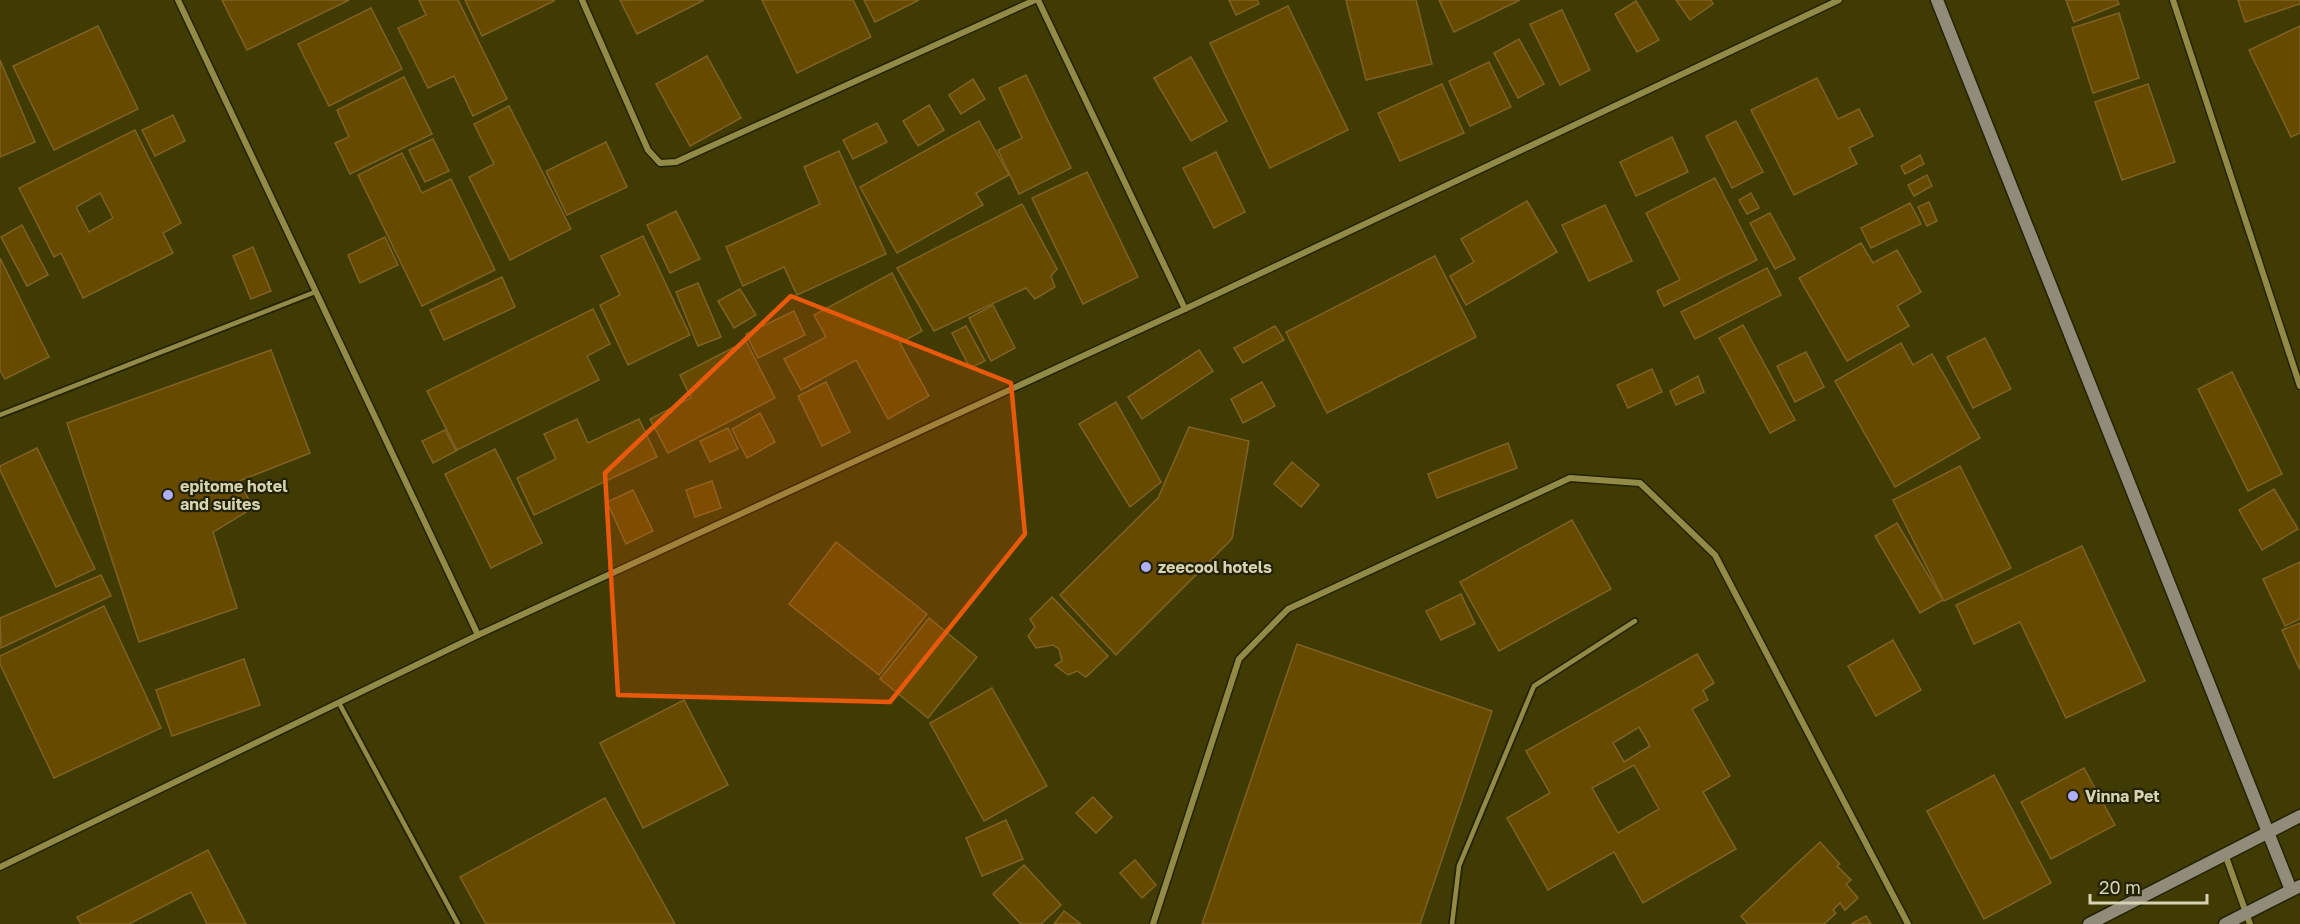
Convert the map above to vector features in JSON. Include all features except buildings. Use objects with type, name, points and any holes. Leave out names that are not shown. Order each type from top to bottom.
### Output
[{"type":"street","points":[[178,0],[478,636]]},
{"type":"street","points":[[582,0],[648,150],[660,163],[676,162],[1036,0],[1185,309]]},
{"type":"street","points":[[0,867],[478,636],[1185,309],[1839,0]]},
{"type":"street","points":[[1937,0],[2269,832],[2296,888],[2248,919],[2225,924]]},
{"type":"street","points":[[2173,0],[2300,386]]},
{"type":"street","points":[[1153,924],[1239,659],[1288,609],[1570,478],[1640,483],[1715,555],[1908,924]]},
{"type":"street","points":[[2089,924],[2300,816]]},
{"type":"street","points":[[2225,854],[2248,919]]},
{"type":"lane","points":[[0,415],[315,292]]},
{"type":"lane","points":[[1452,924],[1459,866],[1534,686],[1635,621]]},
{"type":"lane","points":[[339,703],[458,924]]},
{"type":"highlighted area","points":[[791,296],[1011,383],[1025,534],[890,702],[618,695],[605,473]]},
{"type":"place","name":"epitome hotel and suites","points":[[168,495]]},
{"type":"place","name":"zeecool hotels","points":[[1146,567]]},
{"type":"place","name":"Vinna Pet","points":[[2073,796]]}]
